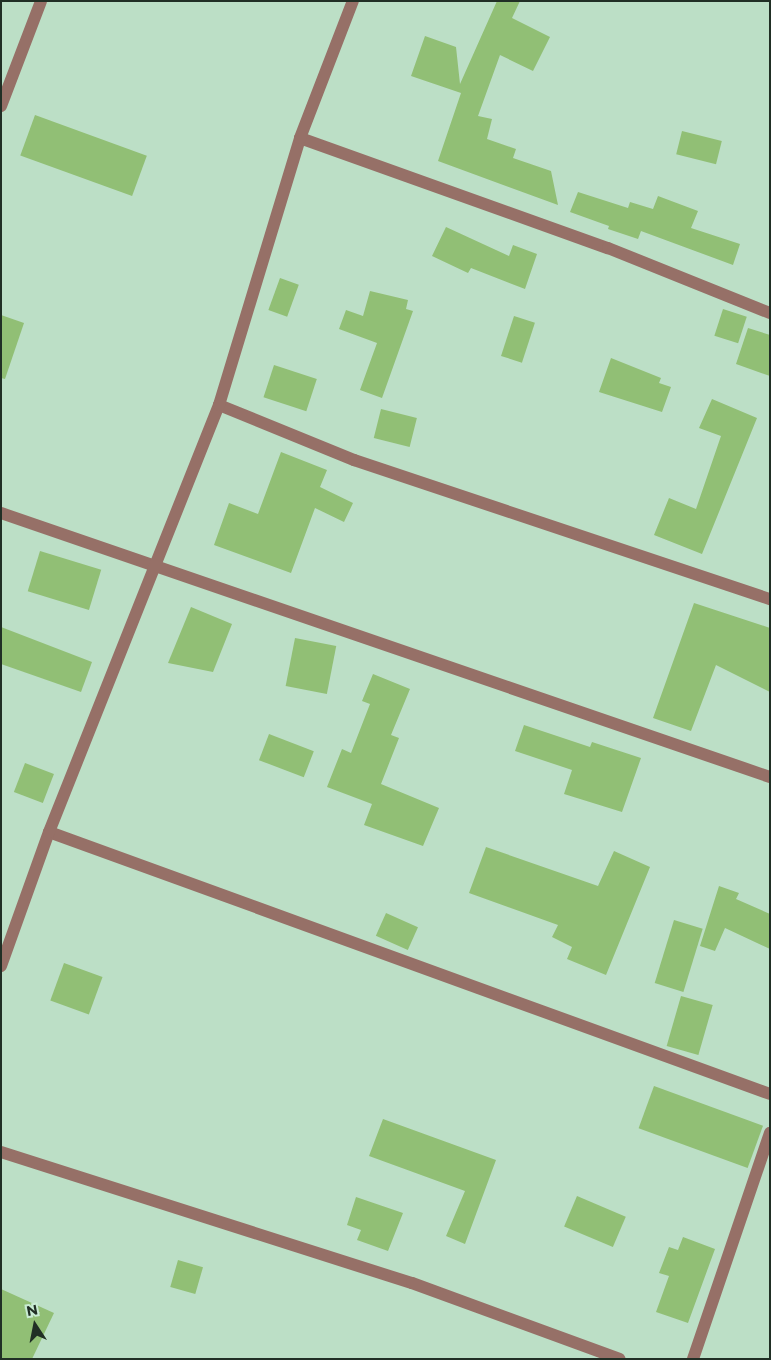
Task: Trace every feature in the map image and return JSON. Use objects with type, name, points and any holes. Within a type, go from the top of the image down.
[{"type":"street","points":[[1,106],[41,1]]},
{"type":"street","points":[[1,966],[49,832],[219,405],[300,138],[353,1]]},
{"type":"street","points":[[300,138],[608,248],[770,313]]},
{"type":"street","points":[[219,405],[354,460],[770,599]]},
{"type":"street","points":[[1,513],[153,568],[770,777]]},
{"type":"street","points":[[49,832],[770,1094]]},
{"type":"street","points":[[693,1359],[770,1133]]},
{"type":"street","points":[[1,1152],[412,1283],[620,1359]]},
{"type":"building","points":[[497,1],[520,1],[512,18],[550,37],[533,71],[500,55],[478,116],[492,119],[487,139],[516,149],[513,158],[551,171],[558,205],[438,161],[461,93],[411,76],[425,36],[456,47],[460,84]]},
{"type":"building","points":[[35,115],[147,156],[132,196],[20,155]]},
{"type":"building","points":[[682,131],[722,141],[716,164],[676,154]]},
{"type":"building","points":[[578,192],[628,208],[630,202],[653,209],[658,196],[698,211],[691,228],[740,244],[733,265],[641,231],[638,239],[608,229],[609,226],[570,212]]},
{"type":"building","points":[[446,227],[509,256],[513,245],[537,254],[525,289],[471,268],[468,273],[432,256]]},
{"type":"building","points":[[280,278],[299,285],[287,317],[268,310]]},
{"type":"building","points":[[370,291],[408,300],[406,309],[413,311],[382,398],[360,390],[377,343],[339,329],[346,310],[363,316]]},
{"type":"building","points":[[723,309],[747,317],[738,343],[714,336]]},
{"type":"building","points":[[1,315],[24,323],[5,379],[1,378]]},
{"type":"building","points":[[514,316],[535,323],[522,363],[501,356]]},
{"type":"building","points":[[748,328],[770,335],[770,376],[736,364]]},
{"type":"building","points":[[611,358],[661,378],[659,383],[671,387],[662,412],[599,392]]},
{"type":"building","points":[[274,365],[317,379],[306,411],[263,397]]},
{"type":"building","points":[[712,399],[757,418],[702,554],[654,535],[669,498],[696,509],[721,436],[699,428]]},
{"type":"building","points":[[381,409],[417,418],[410,447],[374,438]]},
{"type":"building","points":[[281,452],[327,470],[320,487],[353,503],[344,522],[315,508],[291,573],[214,545],[229,503],[258,514]]},
{"type":"building","points":[[40,551],[101,570],[89,610],[28,591]]},
{"type":"building","points":[[694,603],[770,628],[770,692],[716,665],[691,731],[653,718]]},
{"type":"building","points":[[191,607],[232,624],[213,672],[168,663]]},
{"type":"building","points":[[1,627],[92,662],[81,692],[1,664]]},
{"type":"building","points":[[295,638],[336,646],[327,694],[286,686]]},
{"type":"building","points":[[373,674],[410,689],[391,735],[399,738],[381,784],[439,808],[423,846],[364,825],[372,804],[327,787],[342,749],[351,753],[370,704],[362,701]]},
{"type":"building","points":[[524,725],[590,747],[592,742],[641,758],[622,812],[564,794],[572,770],[515,751]]},
{"type":"building","points":[[269,734],[314,751],[304,777],[259,760]]},
{"type":"building","points":[[25,763],[54,774],[43,803],[14,792]]},
{"type":"building","points":[[486,847],[598,886],[614,851],[650,867],[606,975],[567,959],[572,947],[552,937],[558,925],[469,893]]},
{"type":"building","points":[[719,886],[739,893],[736,899],[770,914],[770,949],[725,928],[715,951],[700,946]]},
{"type":"building","points":[[386,913],[418,927],[408,950],[376,936]]},
{"type":"building","points":[[674,920],[703,929],[683,992],[655,983]]},
{"type":"building","points":[[64,963],[103,977],[89,1015],[50,1001]]},
{"type":"building","points":[[681,996],[713,1005],[698,1055],[667,1046]]},
{"type":"building","points":[[654,1086],[763,1126],[748,1168],[639,1128]]},
{"type":"building","points":[[383,1119],[496,1160],[465,1244],[446,1236],[465,1191],[369,1156]]},
{"type":"building","points":[[577,1196],[626,1217],[613,1247],[564,1226]]},
{"type":"building","points":[[356,1197],[403,1213],[388,1251],[357,1240],[361,1230],[347,1225]]},
{"type":"building","points":[[683,1237],[715,1249],[688,1323],[656,1312],[669,1276],[659,1273],[669,1247],[678,1250]]},
{"type":"building","points":[[178,1260],[203,1267],[195,1294],[170,1287]]},
{"type":"building","points":[[1,1289],[54,1313],[32,1359],[1,1359]]}]
